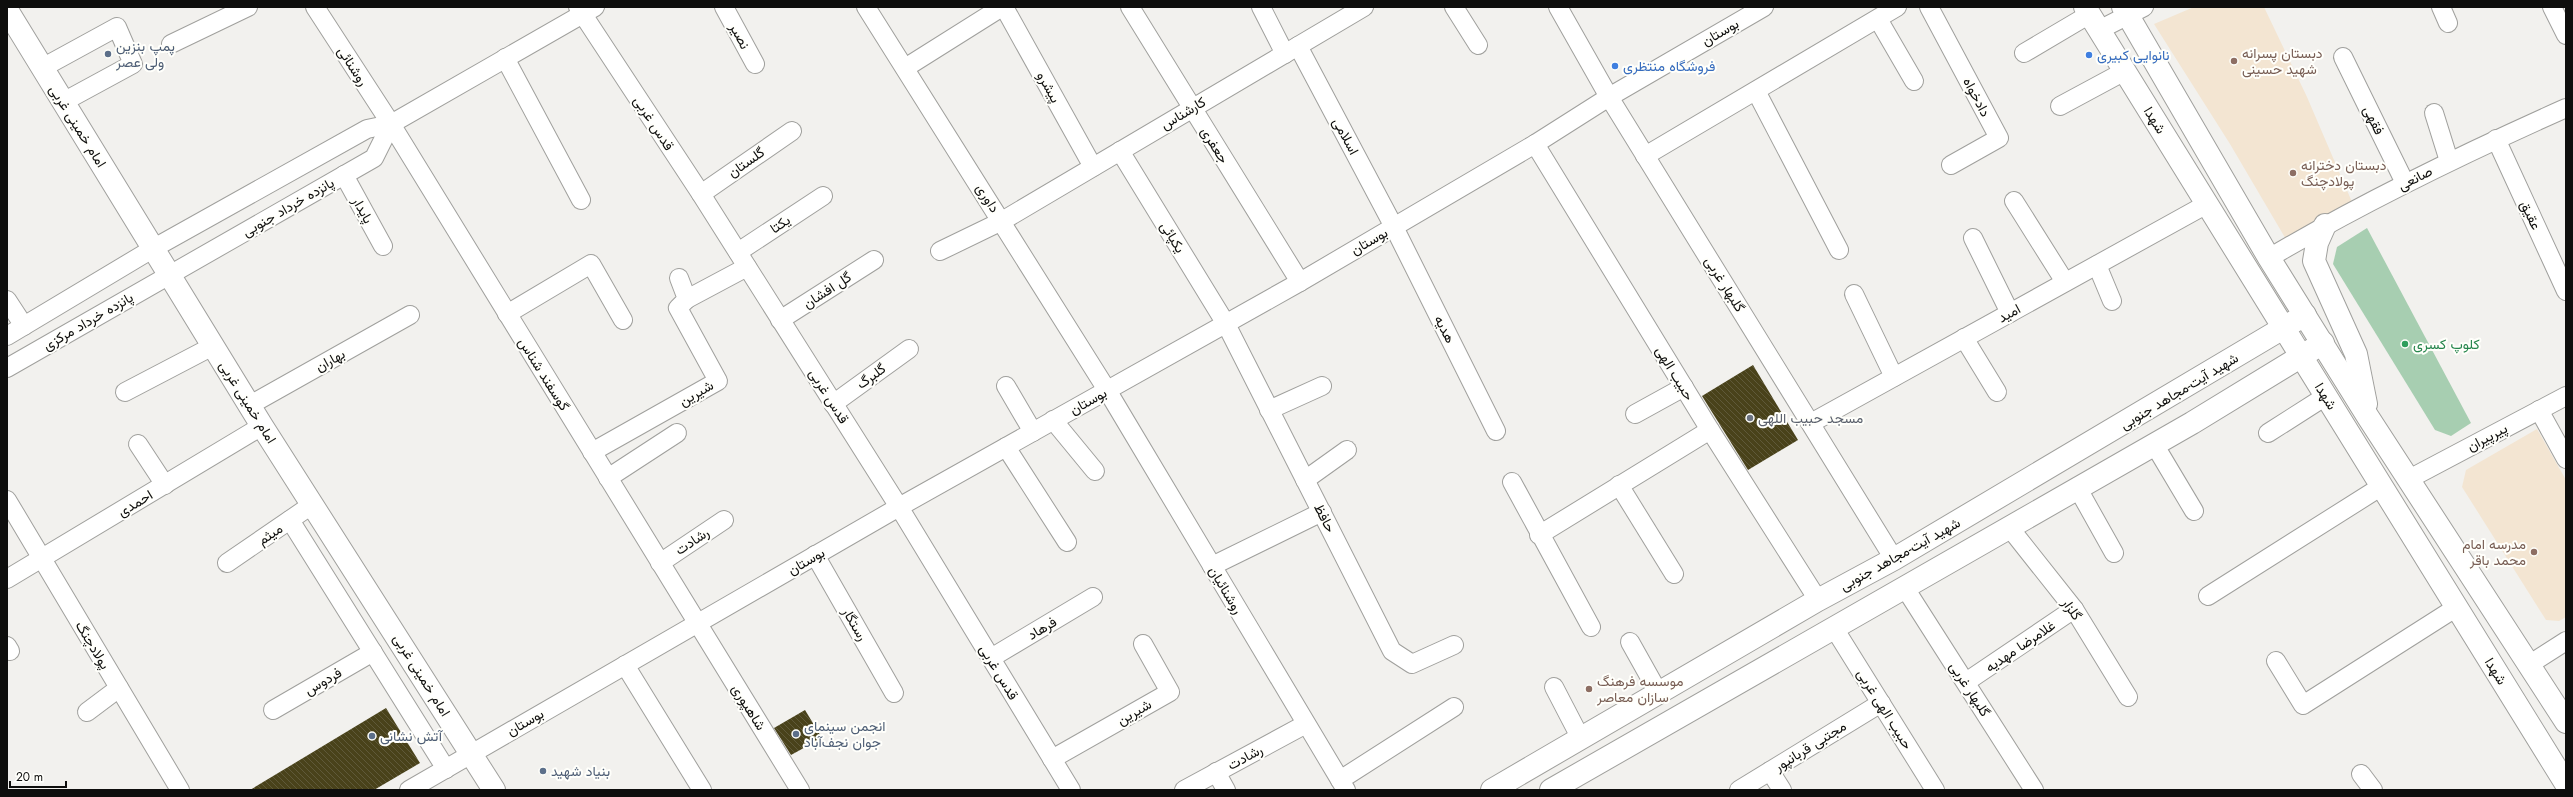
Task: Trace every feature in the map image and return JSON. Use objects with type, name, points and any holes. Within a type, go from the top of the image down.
[{"type":"main road","name":"امام خمینی غربی","points":[[7,10],[262,426],[494,790]]},
{"type":"main road","name":"شهدا","points":[[2132,10],[2270,258],[2368,417],[2530,664],[2566,722]]},
{"type":"main road","name":"شهدا","points":[[2091,17],[2566,784]]},
{"type":"main road","points":[[2325,224],[2317,243],[2314,261],[2356,354],[2368,417]]},
{"type":"main road","name":"شهید آیت-مجاهد جنوبی","points":[[1492,790],[1818,600],[1894,559],[2305,315]]},
{"type":"main road","points":[[1551,790],[1905,588],[2077,487],[2207,414],[2323,344]]},
{"type":"main road","points":[[2191,384],[2207,414]]},
{"type":"street","points":[[171,44],[248,7]]},
{"type":"street","name":"روشنائی","points":[[315,7],[391,124]]},
{"type":"street","name":"نصیر","points":[[724,7],[755,64]]},
{"type":"street","name":"داوری","points":[[866,7],[1107,390]]},
{"type":"street","points":[[905,68],[1003,7]]},
{"type":"street","name":"پیشرو","points":[[1003,7],[1094,167]]},
{"type":"street","name":"جعفری","points":[[1130,7],[1300,282]]},
{"type":"street","name":"اسلامی","points":[[1261,7],[1292,50],[1394,227]]},
{"type":"street","name":"کارشناس","points":[[940,250],[1002,221],[1364,7]]},
{"type":"street","points":[[1454,7],[1478,45]]},
{"type":"street","name":"گلبهار غربی","points":[[1558,7],[1609,97],[1894,559]]},
{"type":"street","name":"بوستان","points":[[408,790],[899,507],[1300,282],[1536,144],[1609,97],[1764,7]]},
{"type":"street","points":[[1646,156],[1897,7]]},
{"type":"street","name":"دادخواه","points":[[1929,7],[1999,138],[1951,165]]},
{"type":"street","points":[[2552,7],[2566,35]]},
{"type":"street","name":"پانزده خرداد جنوبی","points":[[154,248],[367,128],[391,124],[505,58],[585,9]]},
{"type":"street","name":"قدس غربی","points":[[585,9],[899,507],[1071,790]]},
{"type":"street","points":[[2024,53],[2091,17],[2132,10]]},
{"type":"street","points":[[1878,19],[1914,81]]},
{"type":"street","points":[[42,68],[117,27],[134,64],[63,102]]},
{"type":"street","name":"فقهی","points":[[2343,57],[2405,183]]},
{"type":"street","points":[[505,58],[581,200]]},
{"type":"street","points":[[2060,106],[2125,71]]},
{"type":"street","points":[[1756,91],[1839,250]]},
{"type":"street","name":"صانعی","points":[[2270,258],[2325,224],[2405,183],[2496,139],[2566,108]]},
{"type":"street","points":[[2434,113],[2449,161]]},
{"type":"street","name":"پانزده خرداد جنوبی","points":[[169,274],[374,158],[391,124]]},
{"type":"street","name":"گوسفند شناس","points":[[391,124],[698,623]]},
{"type":"street","name":"گلستان","points":[[701,194],[792,131]]},
{"type":"street","name":"عقیق","points":[[2496,139],[2566,291]]},
{"type":"street","name":"حبیب الهی","points":[[1536,144],[1710,430],[1818,600]]},
{"type":"street","name":"یکپائی","points":[[1120,151],[1226,324]]},
{"type":"street","name":"پایدار","points":[[344,175],[383,246]]},
{"type":"street","name":"یکتا","points":[[687,299],[742,260],[823,196]]},
{"type":"street","points":[[2014,201],[2065,282]]},
{"type":"street","name":"امید","points":[[1811,423],[2207,204]]},
{"type":"street","name":"هدیه","points":[[1394,227],[1496,431]]},
{"type":"street","points":[[1973,238],[2010,313]]},
{"type":"street","name":"پانزده خرداد مرکزی","points":[[7,336],[154,248]]},
{"type":"street","name":"گل افشان","points":[[780,320],[874,260]]},
{"type":"street","points":[[507,314],[591,264],[623,320]]},
{"type":"street","points":[[2097,265],[2112,302]]},
{"type":"street","name":"پانزده خرداد مرکزی","points":[[7,368],[169,274]]},
{"type":"street","points":[[679,278],[687,299]]},
{"type":"street","points":[[1854,294],[1894,376]]},
{"type":"street","name":"شیرین","points":[[592,452],[718,381],[678,308],[687,299]]},
{"type":"street","points":[[7,300],[24,326]]},
{"type":"street","name":"بهاران","points":[[250,405],[410,315]]},
{"type":"street","name":"حافظ","points":[[1226,324],[1392,651],[1412,664],[1454,645]]},
{"type":"street","points":[[1964,338],[1997,392]]},
{"type":"street","points":[[125,392],[213,346]]},
{"type":"street","name":"گلبرگ","points":[[834,404],[909,349]]},
{"type":"street","points":[[1006,386],[1033,432]]},
{"type":"street","points":[[1269,410],[1322,386]]},
{"type":"street","points":[[1635,414],[1684,387]]},
{"type":"street","name":"روشنائیان","points":[[1107,390],[1343,785]]},
{"type":"street","points":[[2268,433],[2326,396]]},
{"type":"street","name":"پیرپیران","points":[[2409,480],[2566,396]]},
{"type":"street","points":[[2539,410],[2566,459]]},
{"type":"street","points":[[1053,420],[1095,471]]},
{"type":"street","name":"احمدی","points":[[7,579],[262,426]]},
{"type":"street","points":[[1539,534],[1710,430]]},
{"type":"street","points":[[608,478],[677,433]]},
{"type":"street","points":[[138,444],[165,485]]},
{"type":"street","points":[[2154,444],[2194,511]]},
{"type":"street","points":[[1006,447],[1067,542]]},
{"type":"street","points":[[1305,480],[1347,450]]},
{"type":"street","points":[[1512,482],[1591,627]]},
{"type":"street","points":[[1619,485],[1674,574]]},
{"type":"street","points":[[2208,596],[2382,486]]},
{"type":"street","points":[[2077,487],[2114,553]]},
{"type":"street","name":"پولادچنگ","points":[[7,500],[180,790]]},
{"type":"street","name":"میثم","points":[[227,563],[313,504]]},
{"type":"street","points":[[1212,566],[1322,512]]},
{"type":"street","points":[[290,520],[446,769]]},
{"type":"street","name":"رشادت","points":[[660,563],[724,520]]},
{"type":"street","name":"گلزار","points":[[2009,527],[2074,609],[2128,697]]},
{"type":"street","name":"رستگار","points":[[815,555],[894,693]]},
{"type":"street","name":"گلبهار غربی","points":[[1905,588],[2034,790]]},
{"type":"street","name":"فرهاد","points":[[991,658],[1094,597]]},
{"type":"street","points":[[2276,661],[2303,705],[2457,607]]},
{"type":"street","name":"غلامرضا مهدیه","points":[[1966,682],[2074,609]]},
{"type":"street","name":"شاهپوری","points":[[698,623],[800,790]]},
{"type":"street","name":"حبیب الهی غربی","points":[[1834,628],[1935,790]]},
{"type":"street","points":[[2530,664],[2566,641]]},
{"type":"street","points":[[1630,642],[1658,692]]},
{"type":"street","name":"شیرین","points":[[1052,759],[1170,692],[1143,644]]},
{"type":"street","name":"فردوس","points":[[273,710],[373,652]]},
{"type":"street","points":[[625,665],[702,790]]},
{"type":"street","points":[[1554,687],[1581,739]]},
{"type":"street","points":[[87,712],[119,688]]},
{"type":"street","name":"مجتبی قربانپور","points":[[1739,790],[1881,702]]},
{"type":"street","points":[[1343,785],[1454,707]]},
{"type":"street","name":"رشادت","points":[[1184,790],[1306,724]]},
{"type":"street","points":[[1770,771],[1782,790]]},
{"type":"street","points":[[1216,772],[1226,790]]},
{"type":"street","points":[[2361,774],[2373,790]]},
{"type":"shaded area","points":[[2194,7],[2264,7],[2307,97],[2352,202],[2287,241],[2230,144],[2154,24]]},
{"type":"shaded area","name":"مدرسه امام محمد باقر","points":[[2537,429],[2566,480],[2566,617],[2559,621],[2546,620],[2462,487],[2466,470]]},
{"type":"green space","name":"کلوپ کسری","points":[[2367,228],[2471,423],[2451,436],[2435,430],[2333,264],[2337,247]]},
{"type":"building","name":"مسجد حبیب اللهی","points":[[1753,365],[1798,440],[1748,470],[1702,396]]},
{"type":"building","name":"آتش نشانی","points":[[386,708],[420,763],[374,790],[250,790]]},
{"type":"building","name":"انجمن سینمای جوان نجف‌آباد","points":[[805,710],[822,738],[791,755],[774,728]]},
{"type":"place","name":"پمپ بنزین ولی عصر","points":[[108,54]]},
{"type":"place","name":"نانوایی کبیری","points":[[2089,55]]},
{"type":"place","name":"دبستان پسرانه شهید حسینی","points":[[2234,61]]},
{"type":"place","name":"فروشگاه منتظری","points":[[1615,66]]},
{"type":"place","name":"دبستان دخترانه پولادچنگ","points":[[2293,173]]},
{"type":"place","name":"کلوپ کسری","points":[[2405,344]]},
{"type":"place","name":"مسجد حبیب اللهی","points":[[1750,418]]},
{"type":"place","name":"مدرسه امام محمد باقر","points":[[2534,552]]},
{"type":"place","name":"موسسه فرهنگ سازان معاصر","points":[[1589,689]]},
{"type":"place","name":"انجمن سینمای جوان نجف‌آباد","points":[[796,734]]},
{"type":"place","name":"آتش نشانی","points":[[372,736]]},
{"type":"place","name":"بنیاد شهید","points":[[543,771]]}]
